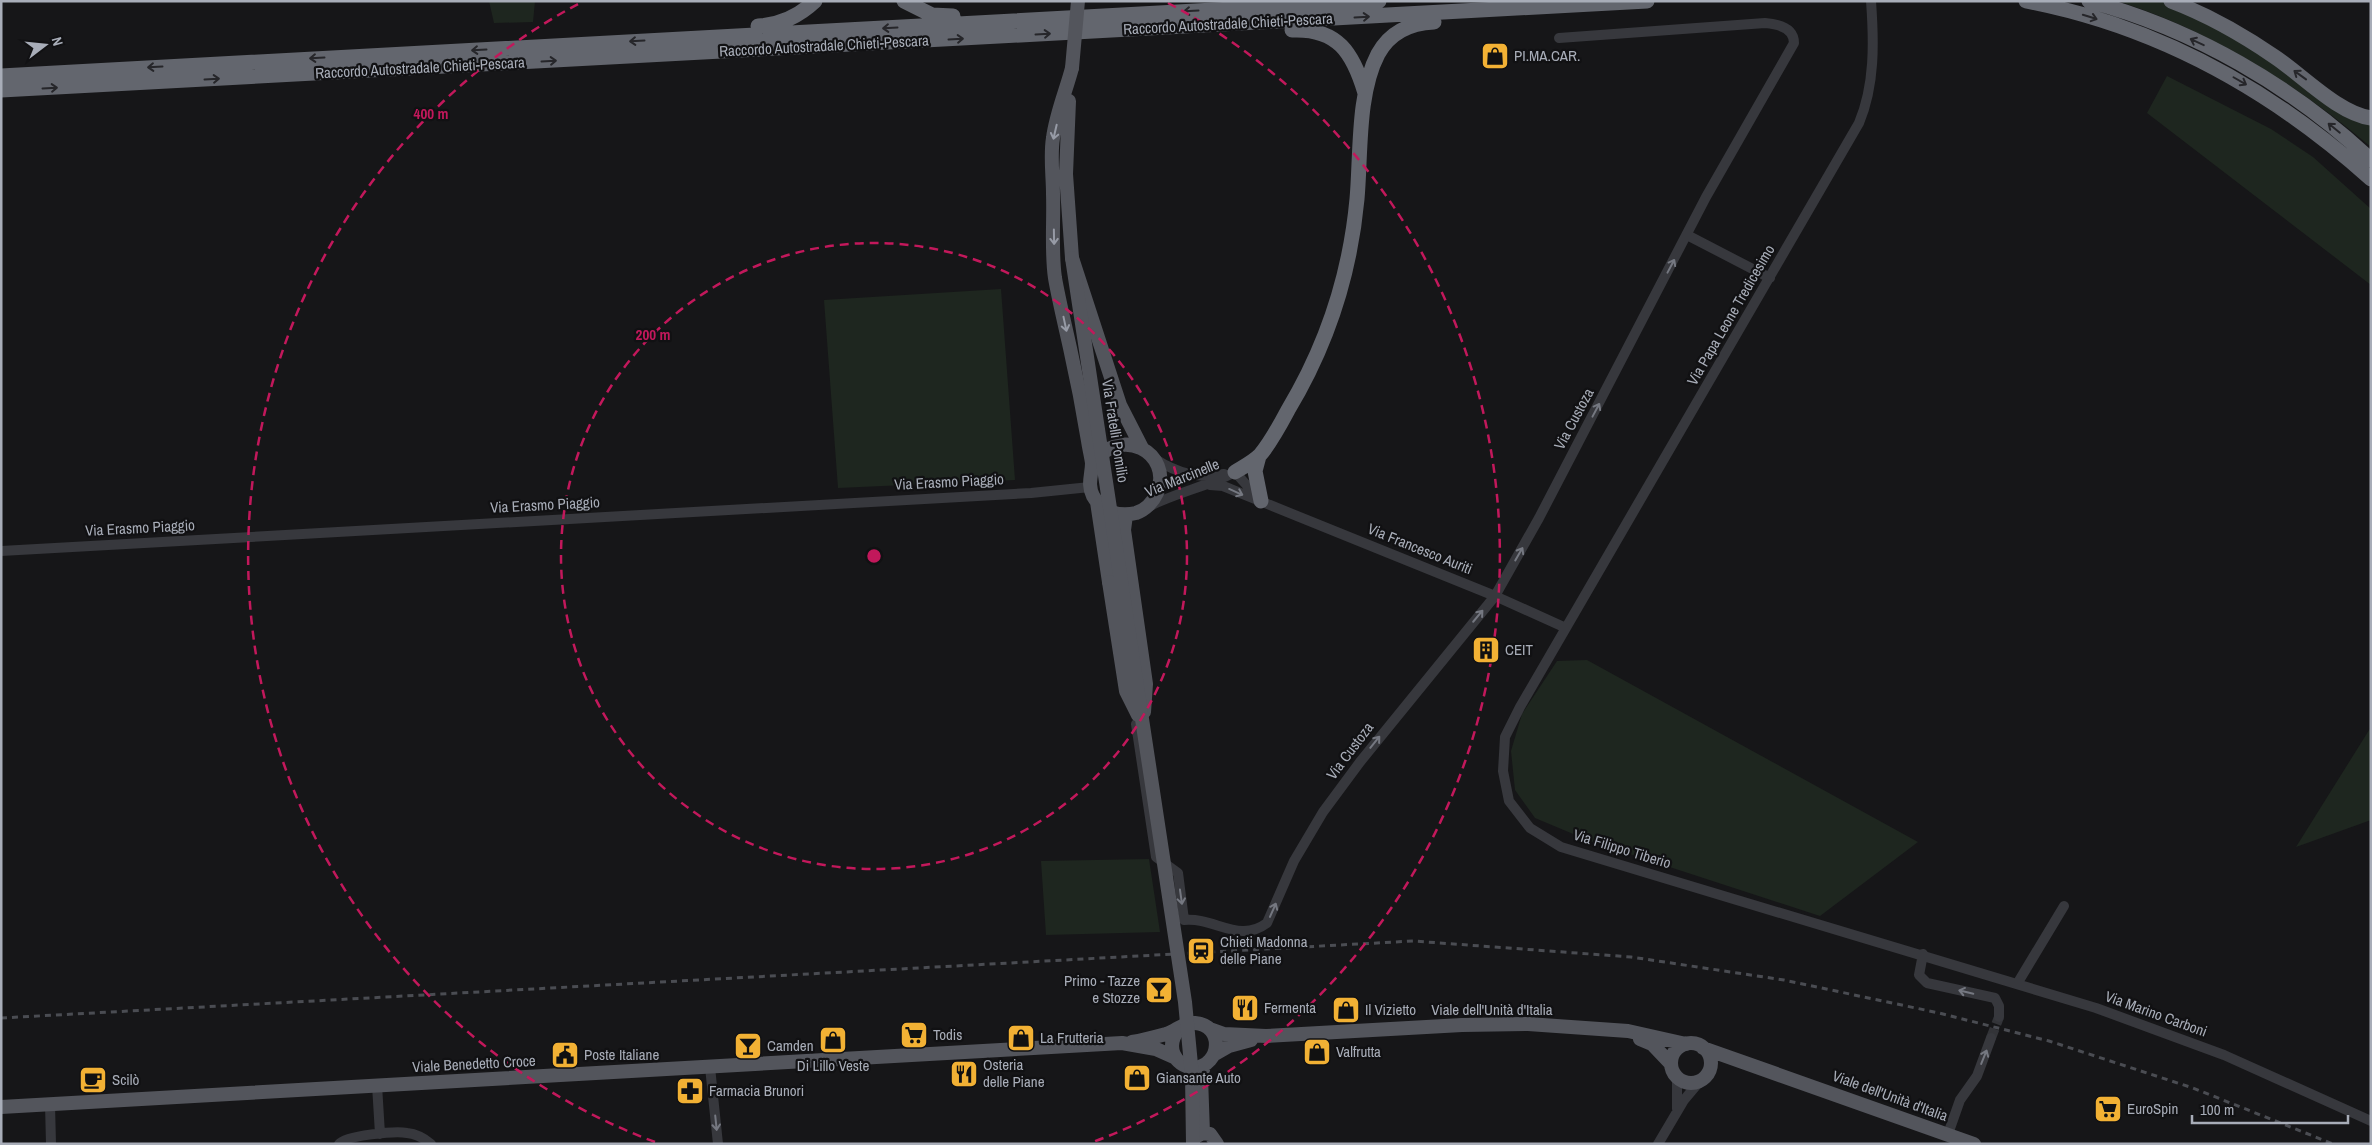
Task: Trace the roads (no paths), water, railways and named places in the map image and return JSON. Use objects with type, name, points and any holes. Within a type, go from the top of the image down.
[{"type":"highway","points":[[686,39],[701,30],[775,24],[797,15],[815,1]]},
{"type":"highway","points":[[904,1],[932,14],[968,16],[992,22]]},
{"type":"highway","name":"Raccordo Autostradale Chieti-Pescara","points":[[1,76],[1379,1]]},
{"type":"highway","name":"Raccordo Autostradale Chieti-Pescara","points":[[1,90],[1647,1]]},
{"type":"highway","points":[[2026,1],[2078,13],[2123,27],[2213,66],[2247,85],[2301,121],[2371,179]]},
{"type":"highway","points":[[2090,1],[2166,28],[2246,67],[2311,110],[2371,160]]},
{"type":"highway","points":[[2171,1],[2209,18],[2255,44],[2297,72],[2344,108],[2371,118]]},
{"type":"highway","points":[[1235,472],[1259,456],[1301,390],[1320,348],[1341,290],[1354,230],[1365,93],[1378,53],[1395,34],[1416,24],[1450,20],[1464,11]]},
{"type":"highway","points":[[1261,22],[1282,30],[1308,29],[1338,41],[1353,60],[1365,93]]},
{"type":"highway","points":[[1259,456],[1256,481],[1261,501]]},
{"type":"main road","name":"Via Fratelli Pomilio","points":[[1078,1],[1066,174],[1072,258],[1186,1010],[1192,1075],[1195,1142]]},
{"type":"main road","points":[[1072,68],[1053,138],[1055,276],[1077,380],[1092,465],[1090,486],[1100,505],[1109,582],[1126,691],[1143,725]]},
{"type":"main road","points":[[1072,258],[1108,364],[1120,406],[1142,448],[1153,458],[1160,480],[1158,492],[1152,502],[1143,510],[1126,515],[1118,514],[1100,505]]},
{"type":"main road","points":[[1092,465],[1098,455],[1108,448],[1125,444],[1142,448]]},
{"type":"main road","points":[[1126,515],[1124,530],[1146,684],[1143,725]]},
{"type":"main road","points":[[1128,1044],[1178,1030],[1191,1023],[1203,1024],[1210,1029],[1216,1041],[1215,1054],[1200,1070],[1195,1142],[1214,1136],[1217,1144]]},
{"type":"main road","name":"Viale dell'Unità d'Italia","points":[[1210,1029],[1224,1034],[1266,1036],[1506,1024],[1628,1031],[1686,1044]]},
{"type":"main road","points":[[1174,1057],[1172,1042],[1178,1030]]},
{"type":"main road","name":"Viale dell'Unità d'Italia","points":[[1598,1030],[1646,1041],[1659,1050],[1674,1071]]},
{"type":"main road","name":"Viale dell'Unità d'Italia","points":[[1215,1054],[1229,1046],[1266,1036]]},
{"type":"main road","points":[[1128,1044],[1156,1049],[1174,1057],[1183,1065],[1200,1070]]},
{"type":"main road","name":"Viale Benedetto Croce","points":[[1,1107],[1128,1044]]},
{"type":"main road","points":[[1704,1076],[1709,1057],[1703,1048],[1695,1044],[1686,1044],[1677,1049],[1674,1071],[1688,1083],[1704,1076],[1723,1063],[1738,1061]]},
{"type":"main road","name":"Viale dell'Unità d'Italia","points":[[1703,1048],[1950,1138],[1974,1144]]},
{"type":"street","name":"Via Papa Leone Tredicesimo","points":[[1566,628],[1859,123],[1867,103],[1872,71],[1871,4]]},
{"type":"street","name":"Via Custoza","points":[[1100,505],[1156,857],[1178,873],[1184,920],[1206,920],[1235,932],[1260,928],[1267,923],[1294,861],[1324,812],[1366,754],[1495,596],[1540,518],[1719,175],[1791,50],[1794,36],[1790,31],[1774,24],[1765,24],[1560,38]]},
{"type":"street","points":[[1687,235],[1770,278]]},
{"type":"street","name":"Via Marcinelle","points":[[1153,458],[1168,467],[1191,476],[1210,476],[1235,472]]},
{"type":"street","name":"Via Francesco Auriti","points":[[1235,472],[1261,501]]},
{"type":"street","name":"Via Marcinelle","points":[[1143,510],[1171,495],[1210,485],[1235,472]]},
{"type":"street","name":"Via Francesco Auriti","points":[[1210,485],[1224,486],[1495,596],[1566,628]]},
{"type":"street","name":"Via Erasmo Piaggio","points":[[1,551],[1040,492],[1090,486]]},
{"type":"street","name":"Via Filippo Tiberio","points":[[1566,628],[1520,707],[1505,737],[1503,770],[1509,800],[1530,828],[1561,847],[1923,954]]},
{"type":"street","points":[[2017,984],[2064,906]]},
{"type":"street","points":[[1923,954],[1919,975],[1927,983],[1995,998],[1999,1006],[1998,1017]]},
{"type":"street","name":"Via Marino Carboni","points":[[1923,954],[2096,1008],[2224,1055],[2371,1121]]},
{"type":"street","points":[[1950,1138],[1960,1100],[1976,1076],[1992,1038]]},
{"type":"street","points":[[710,1067],[718,1144]]},
{"type":"street","points":[[1674,1071],[1677,1112]]},
{"type":"street","points":[[1658,1144],[1677,1112],[1704,1076]]},
{"type":"street","points":[[377,1085],[380,1134]]},
{"type":"street","points":[[50,1104],[51,1144]]},
{"type":"street","points":[[339,1143],[358,1136],[406,1132],[420,1136],[432,1144]]},
{"type":"tunnel","points":[[1991,1038],[1999,1017]]},
{"type":"railway","points":[[1,1018],[1413,941],[1631,957],[1784,980],[1939,1013],[2049,1041],[2193,1088],[2333,1144]]},
{"type":"place","name":"PI.MA.CAR.","points":[[1495,56]]},
{"type":"place","name":"CEIT","points":[[1486,650]]},
{"type":"place","name":"Chieti Madonna delle Piane","points":[[1201,951]]},
{"type":"place","name":"Primo - Tazze e Stozze","points":[[1159,990]]},
{"type":"place","name":"Fermenta","points":[[1245,1008]]},
{"type":"place","name":"Il Vizietto","points":[[1346,1010]]},
{"type":"place","name":"Todis","points":[[914,1035]]},
{"type":"place","name":"La Frutteria","points":[[1021,1038]]},
{"type":"place","name":"Di Lillo Veste","points":[[833,1040]]},
{"type":"place","name":"Camden","points":[[748,1046]]},
{"type":"place","name":"Valfrutta","points":[[1317,1052]]},
{"type":"place","name":"Poste Italiane","points":[[565,1055]]},
{"type":"place","name":"Osteria delle Piane","points":[[964,1074]]},
{"type":"place","name":"Giansante Auto","points":[[1137,1078]]},
{"type":"place","name":"Scilò","points":[[93,1080]]},
{"type":"place","name":"Farmacia Brunori","points":[[690,1091]]},
{"type":"place","name":"EuroSpin","points":[[2108,1109]]}]
